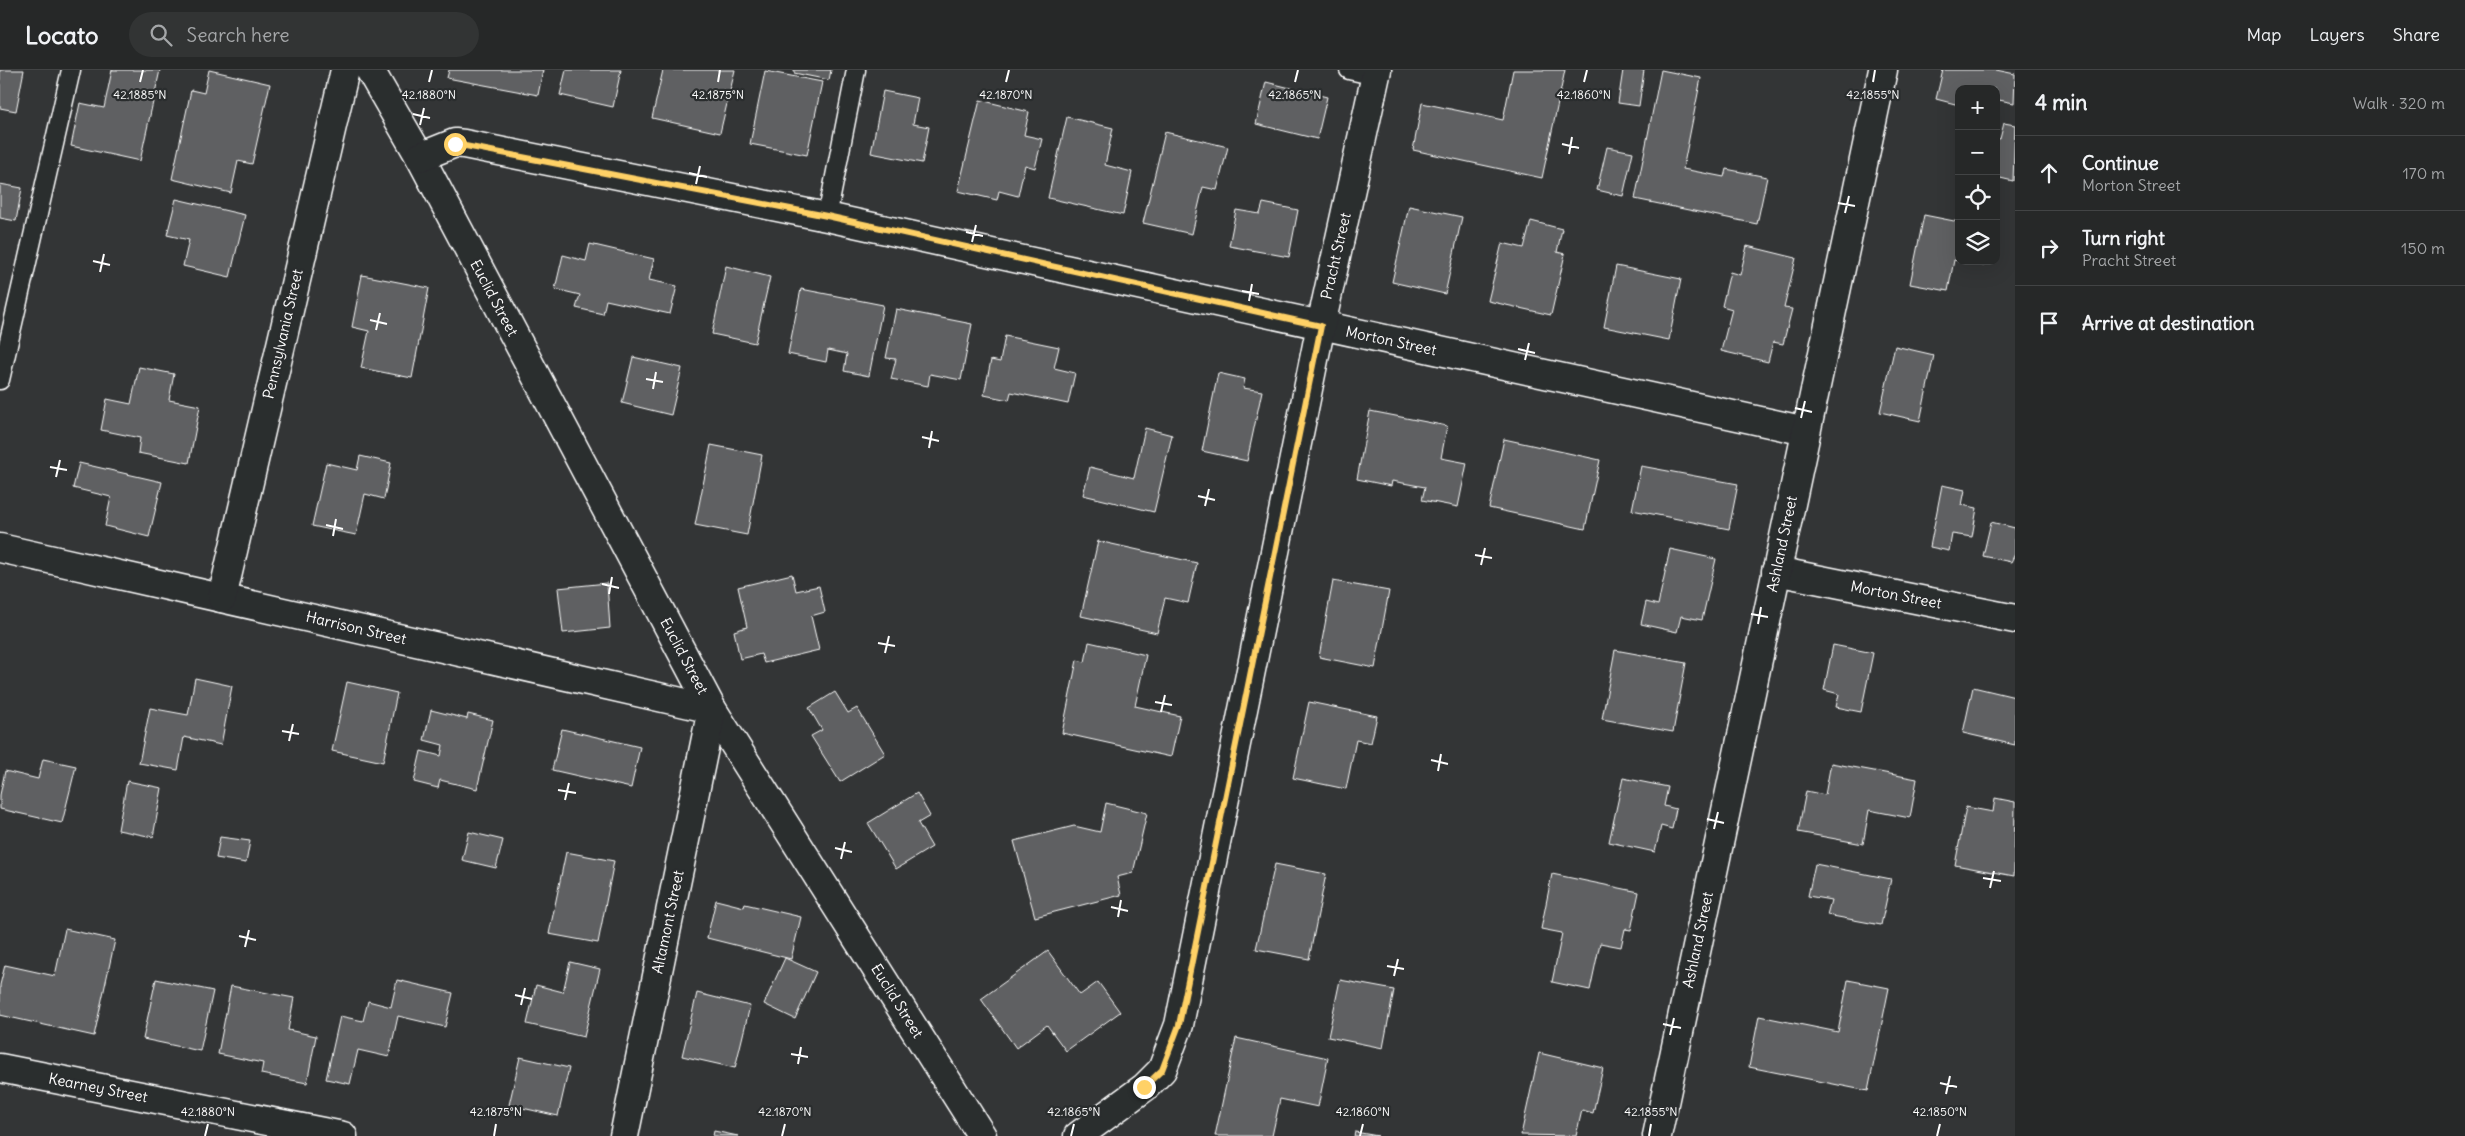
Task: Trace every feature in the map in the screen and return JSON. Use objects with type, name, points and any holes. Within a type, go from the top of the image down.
[{"type":"street","name":"Pennsylvania Street","points":[[222,598],[345,70]]},
{"type":"street","name":"Euclid Street","points":[[370,70],[420,157],[712,709],[982,1136]]},
{"type":"street","name":"Ashland Street","points":[[1657,1136],[1883,70]]},
{"type":"street","name":"Pracht Street","points":[[1078,1136],[1144,1087],[1162,1070],[1179,1025],[1321,326],[1377,73]]},
{"type":"street","name":"Morton Street","points":[[420,157],[455,144],[464,144],[827,216],[1806,431]]},
{"type":"street","name":"Harrison Street","points":[[0,548],[712,709]]},
{"type":"street","name":"Morton Street","points":[[1776,571],[2015,619]]},
{"type":"street","name":"Altamont Street","points":[[624,1136],[712,709]]},
{"type":"street","name":"Kearney Street","points":[[0,1068],[343,1136]]},
{"type":"lane","points":[[0,380],[71,70]]},
{"type":"lane","points":[[827,216],[856,70]]},
{"type":"lane","points":[[1349,70],[1377,73]]},
{"type":"building","points":[[0,70],[24,70],[16,111],[0,108]]},
{"type":"building","points":[[112,70],[160,70],[140,161],[71,146],[80,103],[104,108]]},
{"type":"building","points":[[209,70],[270,84],[252,164],[238,161],[231,193],[172,179],[191,90],[204,93]]},
{"type":"building","points":[[449,70],[543,70],[538,95],[447,78]]},
{"type":"building","points":[[566,70],[621,70],[613,107],[560,95]]},
{"type":"building","points":[[663,70],[735,70],[720,133],[652,118]]},
{"type":"building","points":[[794,70],[831,70],[829,80],[794,73]]},
{"type":"building","points":[[1513,70],[1565,70],[1542,178],[1413,150],[1422,103],[1503,120]]},
{"type":"building","points":[[1623,70],[1644,70],[1639,106],[1618,103]]},
{"type":"building","points":[[1661,70],[1701,78],[1683,169],[1724,177],[1726,169],[1767,177],[1757,224],[1635,199]]},
{"type":"building","points":[[1943,70],[1996,70],[2015,74],[2014,103],[2000,100],[2000,85],[1955,85],[1955,104],[1936,99]]},
{"type":"building","points":[[765,71],[822,82],[807,155],[750,144]]},
{"type":"building","points":[[1266,82],[1327,97],[1317,139],[1256,124]]},
{"type":"building","points":[[883,91],[918,98],[913,124],[929,127],[922,163],[871,153]]},
{"type":"building","points":[[980,100],[1029,112],[1024,135],[1042,139],[1035,168],[1025,165],[1018,196],[999,191],[997,200],[958,191]]},
{"type":"building","points":[[1067,117],[1113,128],[1105,165],[1132,172],[1123,215],[1048,198]]},
{"type":"building","points":[[2004,123],[2015,125],[2013,181],[2000,178],[2000,139]]},
{"type":"building","points":[[1165,132],[1228,147],[1217,190],[1203,187],[1192,234],[1143,223]]},
{"type":"building","points":[[1607,147],[1633,152],[1623,196],[1597,190]]},
{"type":"building","points":[[0,184],[22,188],[16,221],[0,218]]},
{"type":"building","points":[[176,199],[245,215],[230,277],[183,266],[189,240],[167,235]]},
{"type":"building","points":[[1263,203],[1298,210],[1289,257],[1229,246],[1236,210],[1260,214]]},
{"type":"building","points":[[1409,206],[1462,217],[1445,294],[1392,282]]},
{"type":"building","points":[[1924,215],[1955,221],[1955,260],[1948,291],[1910,284]]},
{"type":"building","points":[[1531,221],[1562,229],[1557,252],[1565,254],[1551,315],[1488,301],[1502,243],[1524,248]]},
{"type":"building","points":[[590,244],[654,259],[649,280],[677,286],[670,314],[606,300],[603,314],[576,308],[580,295],[555,289],[563,255],[586,261]]},
{"type":"building","points":[[1747,246],[1796,258],[1784,308],[1792,309],[1783,344],[1773,342],[1768,362],[1721,351],[1732,309],[1722,306],[1730,272],[1740,275]]},
{"type":"building","points":[[726,266],[770,277],[755,343],[712,334]]},
{"type":"building","points":[[1616,266],[1681,279],[1669,340],[1604,327]]},
{"type":"building","points":[[362,275],[429,288],[412,378],[361,368],[369,331],[352,327]]},
{"type":"building","points":[[801,289],[883,305],[869,376],[844,371],[847,354],[828,350],[826,362],[788,354]]},
{"type":"building","points":[[896,309],[972,324],[961,380],[930,374],[928,386],[891,379],[896,359],[886,358]]},
{"type":"building","points":[[1005,336],[1059,347],[1054,368],[1075,373],[1068,404],[1011,392],[1009,400],[984,395],[991,360],[1000,362]]},
{"type":"building","points":[[1895,346],[1934,355],[1920,421],[1880,412]]},
{"type":"building","points":[[633,357],[682,368],[671,415],[622,403]]},
{"type":"building","points":[[139,367],[174,374],[169,400],[200,406],[189,463],[138,453],[140,438],[101,430],[107,399],[131,404]]},
{"type":"building","points":[[1218,373],[1245,379],[1243,388],[1262,391],[1247,461],[1202,451]]},
{"type":"building","points":[[1370,411],[1447,426],[1441,458],[1467,463],[1458,507],[1422,500],[1425,487],[1392,481],[1391,486],[1357,479]]},
{"type":"building","points":[[1145,428],[1172,435],[1154,512],[1083,495],[1090,467],[1134,478]]},
{"type":"building","points":[[1504,439],[1600,460],[1585,529],[1489,508]]},
{"type":"building","points":[[711,445],[762,455],[747,535],[695,525]]},
{"type":"building","points":[[360,456],[391,463],[384,499],[365,494],[356,535],[312,526],[326,463],[357,470]]},
{"type":"building","points":[[79,463],[162,482],[149,537],[105,526],[111,497],[73,488]]},
{"type":"building","points":[[1641,466],[1738,484],[1729,529],[1632,510]]},
{"type":"building","points":[[1942,485],[1965,490],[1962,505],[1977,508],[1972,537],[1952,534],[1949,551],[1930,547]]},
{"type":"building","points":[[1991,522],[2015,528],[2015,554],[2011,562],[1983,556]]},
{"type":"building","points":[[1098,541],[1197,563],[1188,603],[1165,598],[1157,633],[1081,616]]},
{"type":"building","points":[[1670,549],[1716,559],[1702,620],[1681,616],[1677,632],[1641,624],[1646,602],[1658,605]]},
{"type":"building","points":[[792,574],[796,591],[819,586],[825,612],[811,616],[819,650],[764,663],[761,654],[740,659],[734,631],[747,627],[738,587]]},
{"type":"building","points":[[1333,581],[1389,591],[1375,668],[1319,657]]},
{"type":"building","points":[[607,583],[610,628],[563,633],[558,588]]},
{"type":"building","points":[[1089,642],[1146,655],[1135,706],[1180,716],[1171,757],[1062,733],[1077,660],[1085,662]]},
{"type":"building","points":[[1833,645],[1873,653],[1861,712],[1836,707],[1839,694],[1824,690]]},
{"type":"building","points":[[1615,650],[1686,663],[1673,732],[1602,719]]},
{"type":"building","points":[[195,678],[232,686],[221,745],[184,737],[178,770],[139,763],[150,708],[188,715]]},
{"type":"building","points":[[347,682],[397,693],[383,762],[332,751]]},
{"type":"building","points":[[1973,687],[2015,697],[2015,745],[1963,733]]},
{"type":"building","points":[[835,692],[848,713],[857,708],[885,754],[840,782],[811,736],[822,730],[809,708]]},
{"type":"building","points":[[1309,702],[1377,716],[1371,743],[1356,740],[1346,789],[1293,778]]},
{"type":"building","points":[[431,710],[467,719],[468,714],[493,720],[477,789],[440,780],[438,788],[414,782],[421,751],[441,756],[443,745],[424,740]]},
{"type":"building","points":[[562,729],[640,747],[631,788],[552,770]]},
{"type":"building","points":[[43,759],[76,766],[62,823],[0,809],[0,795],[5,771],[38,779]]},
{"type":"building","points":[[1831,763],[1917,779],[1910,818],[1869,810],[1863,844],[1798,832],[1806,791],[1825,795]]},
{"type":"building","points":[[1623,778],[1668,787],[1664,806],[1676,809],[1672,829],[1661,826],[1655,852],[1609,842]]},
{"type":"building","points":[[127,781],[162,788],[153,837],[118,830]]},
{"type":"building","points":[[917,793],[930,816],[918,823],[932,847],[896,869],[868,823]]},
{"type":"building","points":[[1995,798],[2015,802],[2014,876],[1955,865],[1966,807],[1993,812]]},
{"type":"building","points":[[1106,803],[1147,813],[1133,873],[1117,877],[1121,895],[1035,917],[1014,841],[1074,826],[1100,832]]},
{"type":"building","points":[[469,832],[503,840],[496,868],[462,860]]},
{"type":"building","points":[[220,837],[250,841],[246,863],[216,858]]},
{"type":"building","points":[[566,852],[614,861],[598,943],[549,934]]},
{"type":"building","points":[[1275,864],[1326,874],[1309,959],[1256,949]]},
{"type":"building","points":[[1815,864],[1891,879],[1881,925],[1827,915],[1831,900],[1808,896]]},
{"type":"building","points":[[1552,874],[1639,892],[1631,930],[1625,929],[1621,947],[1600,943],[1590,990],[1552,982],[1562,933],[1541,929]]},
{"type":"building","points":[[716,900],[744,907],[745,904],[801,917],[791,959],[707,938]]},
{"type":"building","points":[[65,929],[115,940],[94,1036],[0,1015],[0,985],[5,965],[55,976]]},
{"type":"building","points":[[1048,951],[1080,995],[1098,982],[1120,1012],[1066,1051],[1047,1025],[1016,1048],[981,999]]},
{"type":"building","points":[[785,958],[816,972],[795,1019],[764,1004]]},
{"type":"building","points":[[570,962],[600,969],[584,1037],[527,1024],[536,985],[563,992]]},
{"type":"building","points":[[156,979],[213,991],[200,1051],[143,1039]]},
{"type":"building","points":[[397,980],[453,993],[445,1027],[398,1016],[389,1057],[358,1050],[350,1084],[326,1079],[340,1016],[363,1021],[368,1001],[391,1007]]},
{"type":"building","points":[[1340,980],[1394,990],[1383,1048],[1328,1037]]},
{"type":"building","points":[[1848,980],[1889,988],[1868,1091],[1749,1067],[1759,1016],[1838,1032]]},
{"type":"building","points":[[231,986],[294,998],[288,1030],[316,1036],[307,1083],[261,1074],[263,1063],[218,1054]]},
{"type":"building","points":[[697,993],[750,1006],[735,1068],[682,1056]]},
{"type":"building","points":[[1236,1038],[1328,1058],[1318,1107],[1280,1099],[1272,1136],[1215,1136]]},
{"type":"building","points":[[1539,1053],[1603,1068],[1593,1113],[1582,1110],[1576,1136],[1521,1135]]},
{"type":"building","points":[[520,1057],[569,1068],[558,1116],[509,1105]]},
{"type":"building","points":[[714,1131],[738,1136],[713,1136]]},
{"type":"building","points":[[1355,1132],[1378,1136],[1354,1136]]},
{"type":"route","points":[[455,144],[464,144],[827,216],[1321,326],[1179,1025],[1162,1070],[1144,1087]]}]
